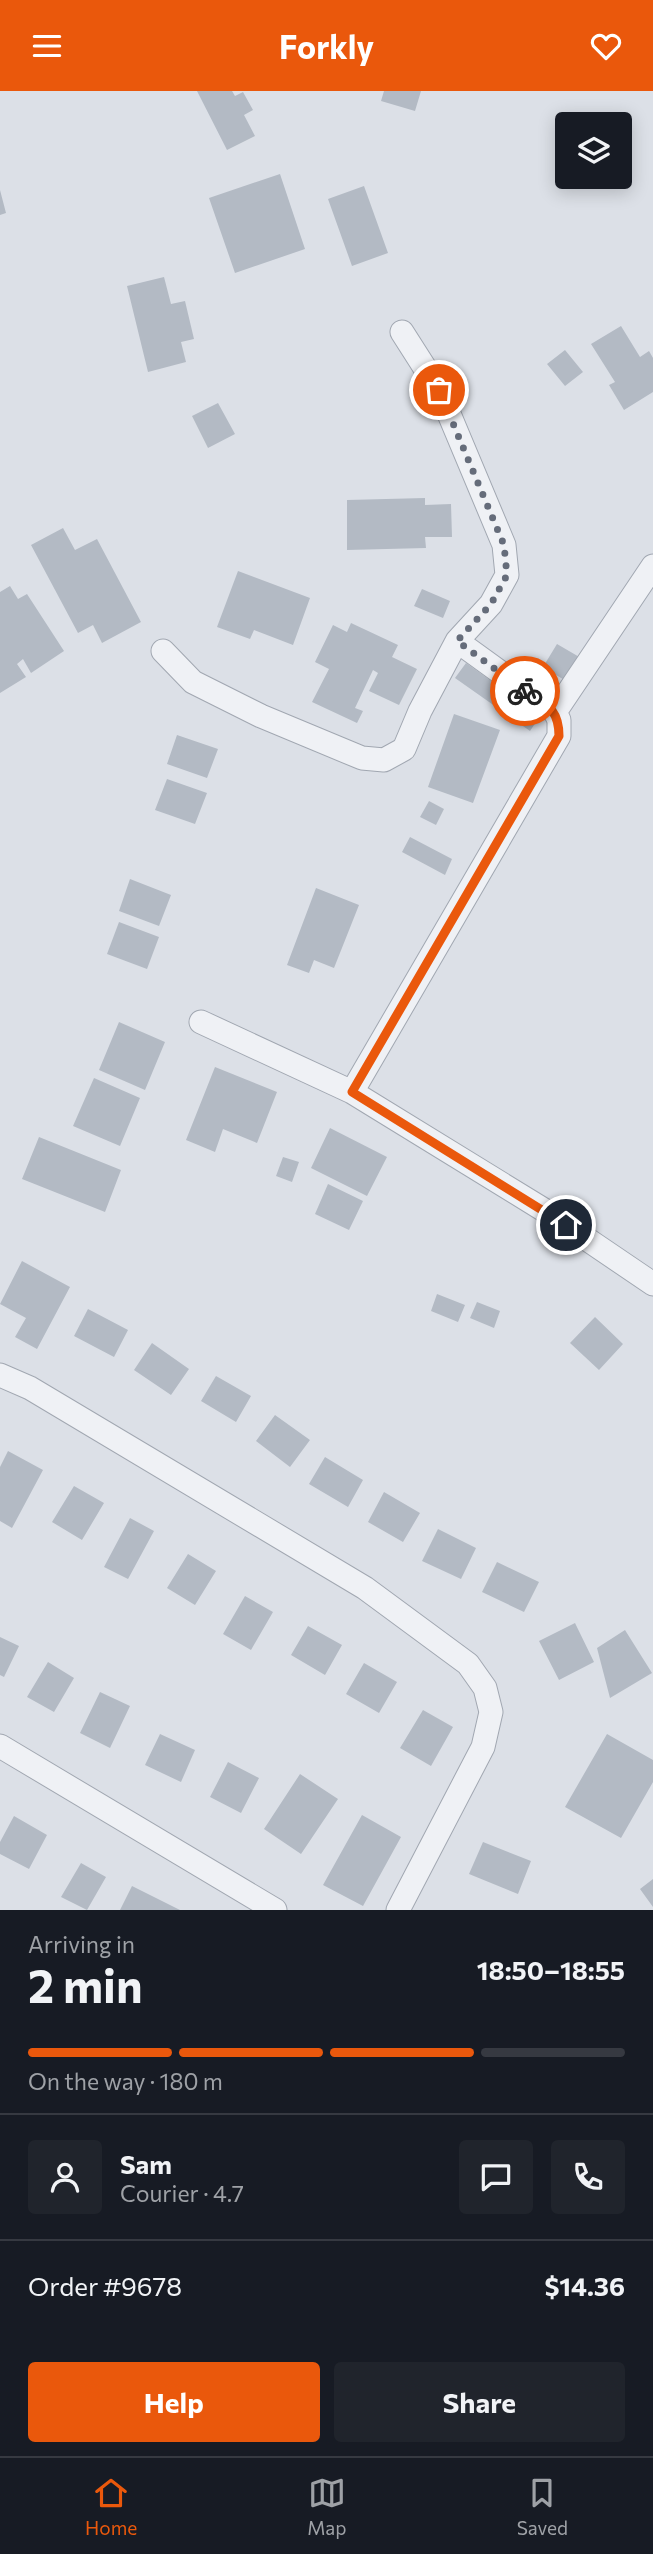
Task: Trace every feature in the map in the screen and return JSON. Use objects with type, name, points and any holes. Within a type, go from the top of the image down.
[{"type":"street","points":[[163,651],[193,682],[261,716],[362,758],[384,760],[404,750],[420,711],[457,641],[491,604],[507,575],[504,545],[439,390],[402,332]]},
{"type":"street","points":[[555,712],[653,566]]},
{"type":"street","points":[[352,1092],[559,736],[559,720],[555,712],[457,641]]},
{"type":"street","points":[[201,1022],[352,1092],[544,1210],[653,1284]]},
{"type":"street","points":[[0,1375],[30,1388],[365,1588],[468,1664],[485,1688],[491,1711],[484,1747],[398,1910]]},
{"type":"street","points":[[0,1746],[275,1910]]},
{"type":"building","points":[[197,91],[232,91],[235,96],[243,92],[253,110],[244,115],[255,136],[227,150]]},
{"type":"building","points":[[384,91],[421,91],[415,111],[381,101]]},
{"type":"building","points":[[280,174],[305,249],[235,273],[209,198]]},
{"type":"building","points":[[364,186],[388,253],[352,266],[328,199]]},
{"type":"building","points":[[0,190],[6,213],[0,215]]},
{"type":"building","points":[[164,277],[171,304],[185,301],[194,339],[181,342],[186,362],[148,372],[127,286]]},
{"type":"building","points":[[621,326],[640,357],[649,351],[653,358],[653,392],[624,410],[609,385],[615,382],[591,344]]},
{"type":"building","points":[[565,350],[583,372],[565,386],[547,364]]},
{"type":"building","points":[[218,403],[235,434],[208,448],[192,416]]},
{"type":"building","points":[[425,498],[425,505],[451,504],[452,537],[425,537],[426,548],[347,550],[347,500]]},
{"type":"building","points":[[63,528],[75,550],[97,539],[141,622],[102,643],[93,625],[78,633],[31,545]]},
{"type":"building","points":[[238,571],[310,598],[293,645],[254,630],[250,639],[217,627]]},
{"type":"building","points":[[10,586],[18,599],[27,594],[64,651],[31,673],[23,659],[17,664],[26,677],[0,693],[0,592]]},
{"type":"building","points":[[422,589],[450,601],[443,618],[414,606]]},
{"type":"building","points":[[351,623],[398,645],[392,657],[417,669],[399,705],[369,691],[378,673],[373,670],[355,708],[363,711],[357,723],[312,702],[329,669],[315,662],[333,625],[347,632]]},
{"type":"building","points":[[557,644],[581,658],[566,681],[543,667]]},
{"type":"building","points":[[466,663],[540,716],[530,731],[455,678]]},
{"type":"building","points":[[454,714],[500,730],[473,803],[428,787]]},
{"type":"building","points":[[177,735],[218,749],[207,778],[167,764]]},
{"type":"building","points":[[167,779],[207,793],[195,824],[155,810]]},
{"type":"building","points":[[429,801],[444,809],[436,825],[420,817]]},
{"type":"building","points":[[410,837],[452,859],[445,875],[402,852]]},
{"type":"building","points":[[130,879],[171,895],[159,926],[119,911]]},
{"type":"building","points":[[316,888],[359,905],[334,968],[314,960],[309,973],[287,965]]},
{"type":"building","points":[[119,922],[159,937],[147,969],[107,954]]},
{"type":"building","points":[[119,1022],[165,1042],[145,1090],[99,1070]]},
{"type":"building","points":[[215,1067],[277,1092],[257,1143],[223,1129],[215,1152],[186,1140]]},
{"type":"building","points":[[94,1078],[140,1098],[120,1146],[73,1126]]},
{"type":"building","points":[[330,1128],[387,1157],[367,1196],[311,1168]]},
{"type":"building","points":[[39,1137],[121,1170],[105,1212],[22,1179]]},
{"type":"building","points":[[283,1157],[299,1162],[292,1182],[276,1176]]},
{"type":"building","points":[[328,1184],[363,1201],[349,1230],[315,1214]]},
{"type":"building","points":[[22,1261],[70,1287],[37,1349],[15,1337],[26,1318],[0,1304]]},
{"type":"building","points":[[437,1294],[465,1305],[458,1322],[431,1311]]},
{"type":"building","points":[[477,1302],[500,1311],[494,1328],[470,1318]]},
{"type":"building","points":[[88,1309],[128,1330],[114,1357],[74,1336]]},
{"type":"building","points":[[595,1317],[623,1344],[599,1370],[570,1343]]},
{"type":"building","points":[[152,1343],[189,1369],[171,1395],[134,1370]]},
{"type":"building","points":[[216,1376],[251,1396],[236,1422],[201,1401]]},
{"type":"building","points":[[275,1415],[310,1440],[290,1467],[256,1441]]},
{"type":"building","points":[[8,1451],[43,1470],[12,1528],[0,1521],[0,1467]]},
{"type":"building","points":[[325,1457],[363,1480],[348,1507],[309,1484]]},
{"type":"building","points":[[74,1486],[104,1503],[82,1540],[52,1522]]},
{"type":"building","points":[[384,1492],[420,1513],[403,1542],[368,1522]]},
{"type":"building","points":[[130,1518],[154,1531],[128,1579],[104,1567]]},
{"type":"building","points":[[438,1529],[476,1548],[461,1579],[422,1561]]},
{"type":"building","points":[[188,1554],[216,1571],[195,1605],[167,1588]]},
{"type":"building","points":[[497,1562],[539,1582],[524,1612],[482,1592]]},
{"type":"building","points":[[245,1596],[273,1612],[251,1650],[223,1634]]},
{"type":"building","points":[[575,1623],[594,1662],[559,1680],[539,1641]]},
{"type":"building","points":[[308,1626],[342,1645],[325,1675],[291,1655]]},
{"type":"building","points":[[625,1630],[652,1673],[610,1698],[597,1648]]},
{"type":"building","points":[[0,1637],[19,1646],[4,1677],[0,1675]]},
{"type":"building","points":[[48,1662],[74,1678],[54,1712],[27,1697]]},
{"type":"building","points":[[364,1663],[397,1682],[379,1713],[346,1694]]},
{"type":"building","points":[[100,1692],[130,1706],[110,1748],[80,1733]]},
{"type":"building","points":[[423,1710],[453,1727],[431,1766],[400,1748]]},
{"type":"building","points":[[160,1734],[195,1750],[181,1782],[145,1765]]},
{"type":"building","points":[[607,1734],[653,1760],[653,1782],[621,1838],[565,1807]]},
{"type":"building","points":[[228,1762],[259,1778],[241,1813],[210,1797]]},
{"type":"building","points":[[300,1774],[338,1799],[301,1854],[264,1829]]},
{"type":"building","points":[[362,1815],[401,1837],[363,1906],[323,1885]]},
{"type":"building","points":[[14,1816],[47,1835],[29,1869],[0,1854],[0,1842]]},
{"type":"building","points":[[483,1842],[531,1861],[518,1894],[469,1874]]},
{"type":"building","points":[[81,1863],[106,1877],[87,1910],[61,1897]]},
{"type":"building","points":[[653,1879],[653,1907],[640,1889]]},
{"type":"building","points":[[132,1886],[180,1910],[120,1910]]},
{"type":"way so far","points":[[439,390],[504,545],[507,575],[491,604],[457,641],[525,691]]},
{"type":"route","points":[[525,691],[555,712],[559,720],[559,736],[352,1092],[566,1225]]}]
